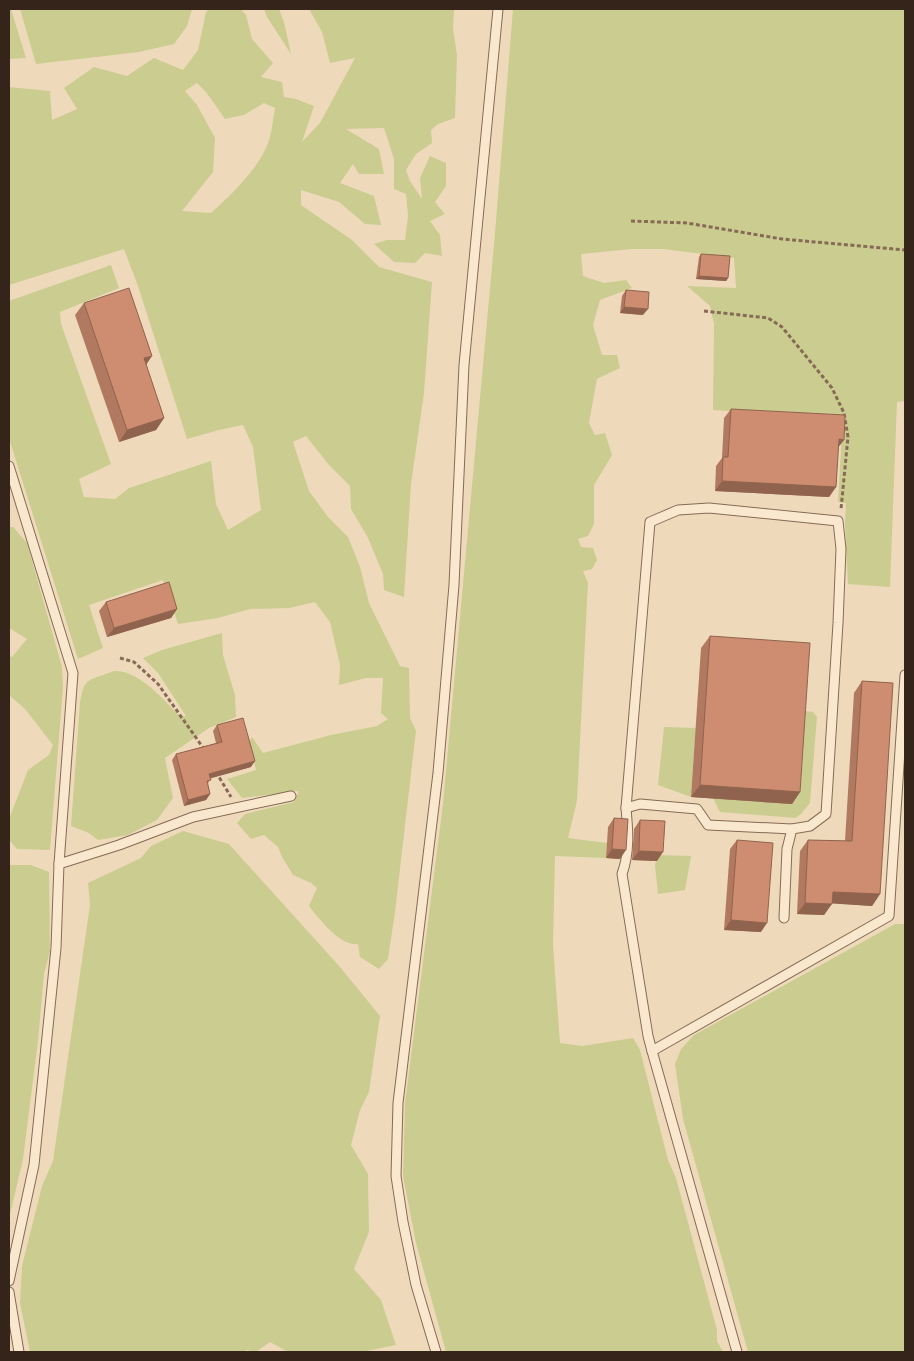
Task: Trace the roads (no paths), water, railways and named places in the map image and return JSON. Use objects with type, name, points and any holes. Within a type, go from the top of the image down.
[{"type":"lane","points":[[436,1352],[416,1285],[401,1212],[396,1176],[398,1103],[438,773],[454,585],[464,366],[498,9]]},
{"type":"lane","points":[[9,466],[73,673],[59,864],[56,948],[34,1165],[9,1281]]},
{"type":"lane","points":[[626,808],[640,804],[697,809],[708,826],[792,829],[810,826],[826,814],[838,631],[841,549],[838,522],[709,508],[678,510],[650,522],[626,808],[628,829],[627,860],[622,874],[648,1036],[737,1352]]},
{"type":"lane","points":[[652,1051],[889,916],[905,675]]},
{"type":"lane","points":[[59,864],[119,845],[192,817],[291,796]]},
{"type":"lane","points":[[784,918],[787,849],[792,829]]},
{"type":"lane","points":[[9,1292],[19,1352]]}]
